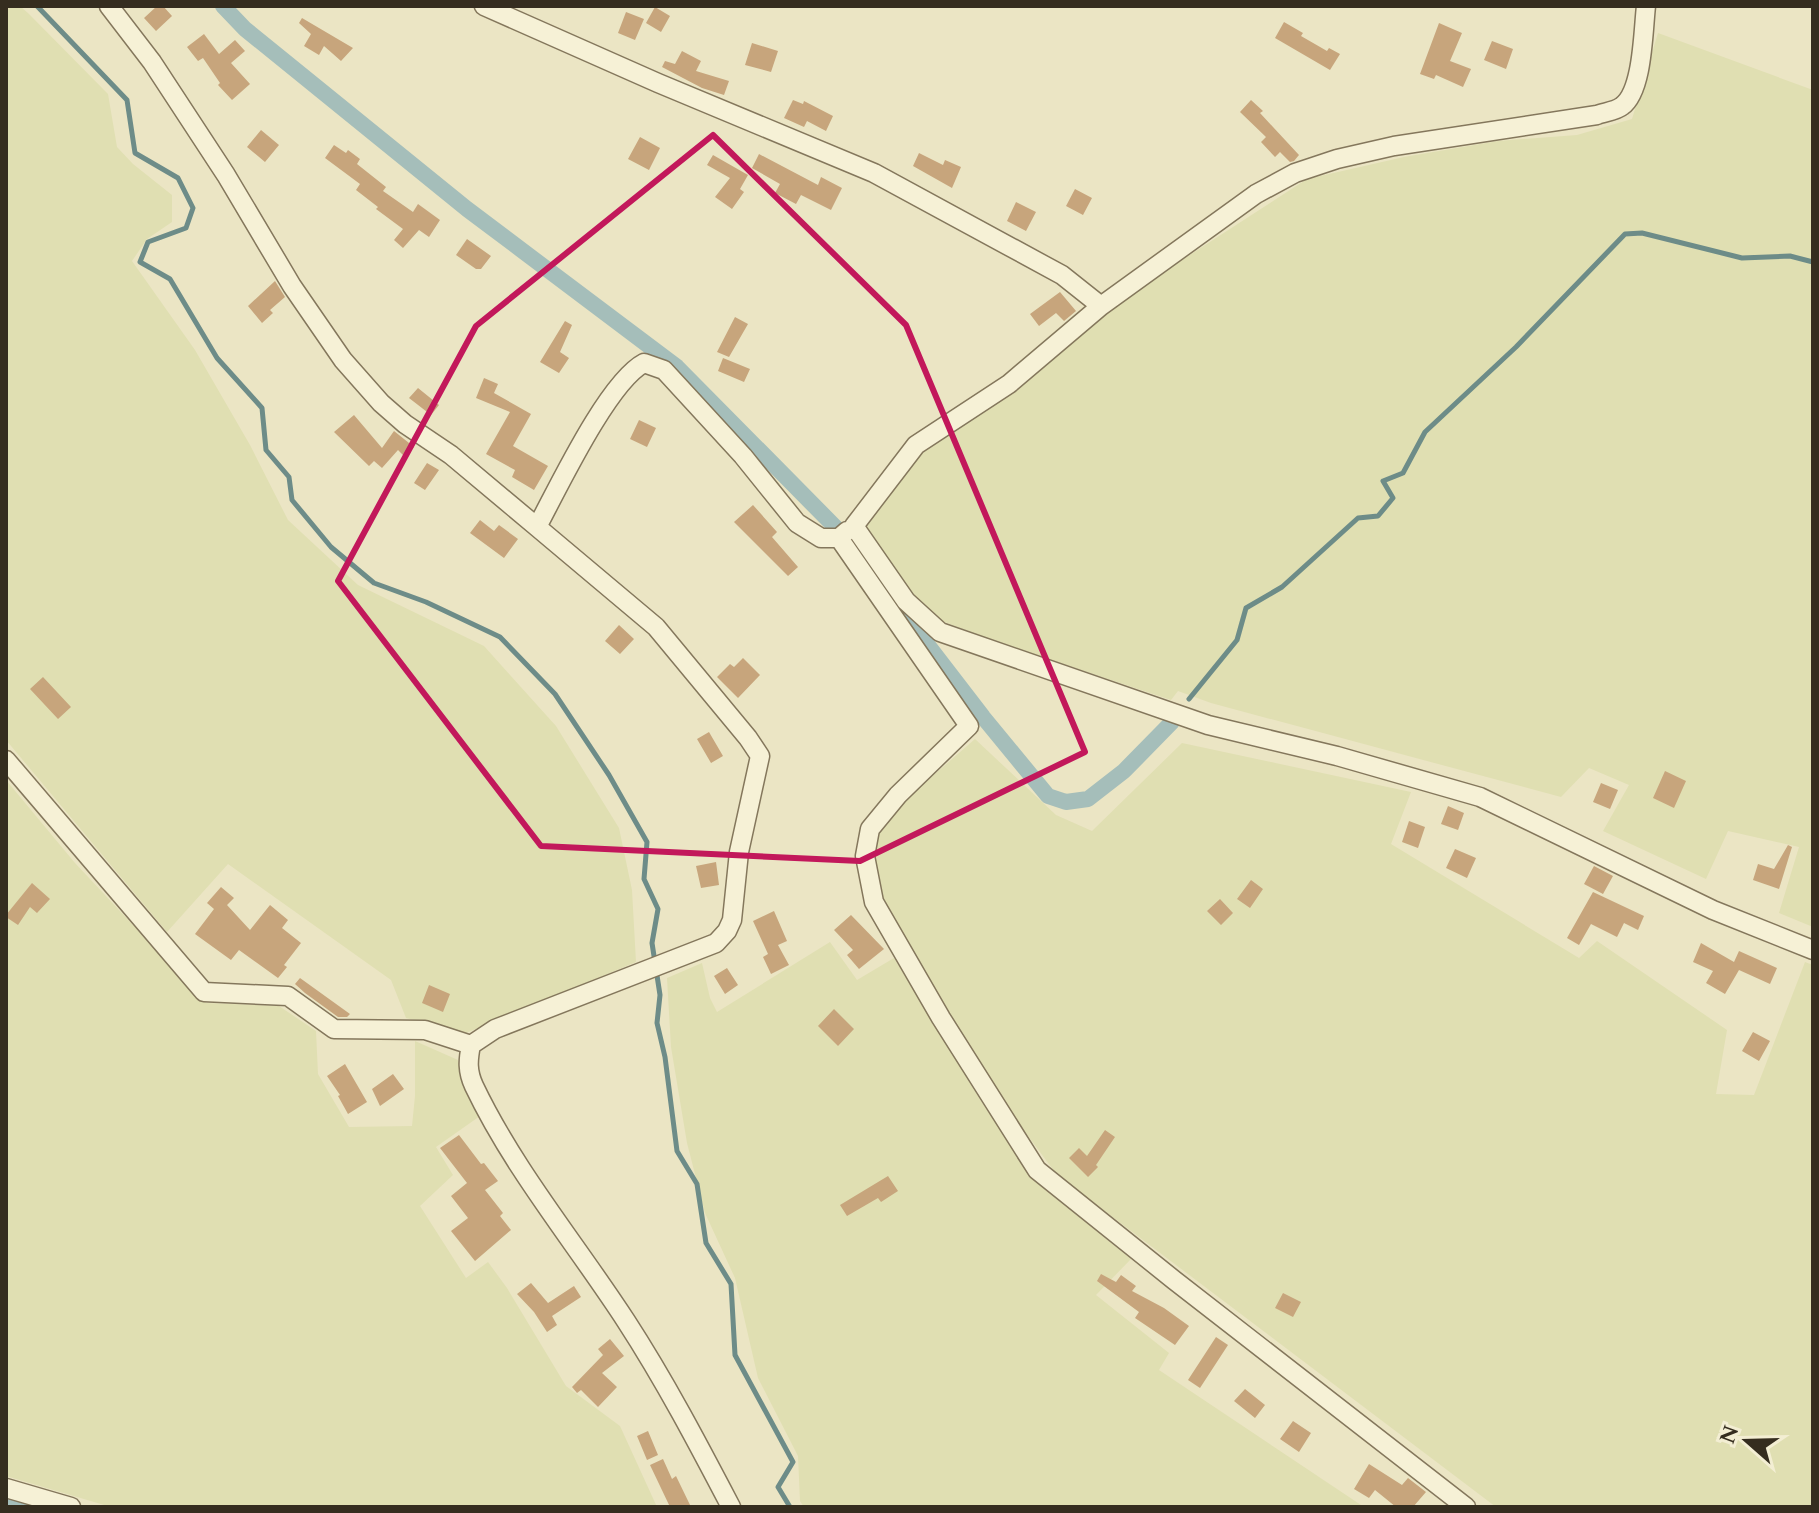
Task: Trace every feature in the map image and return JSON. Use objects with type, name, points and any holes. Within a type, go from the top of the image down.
[{"type":"street","points":[[109,6],[152,62],[226,175],[292,286],[343,360],[381,403],[405,424],[451,455],[656,627],[760,756],[739,852],[732,920],[716,943],[495,1029],[471,1045],[467,1064],[473,1084],[511,1151],[635,1336],[683,1414],[731,1507]]},
{"type":"street","points":[[484,6],[874,173],[1062,275],[1101,306]]},
{"type":"street","points":[[537,527],[591,429],[631,370],[644,363],[664,370],[743,456],[797,523],[821,538],[839,538],[854,526],[916,445],[1009,384],[1101,306],[1256,194],[1295,173],[1337,159],[1394,146],[1597,115],[1622,106],[1632,94],[1638,78],[1646,6]]},
{"type":"street","points":[[854,526],[906,601],[940,632],[1208,725],[1337,756],[1480,797],[1713,910],[1813,950]]},
{"type":"street","points":[[839,538],[969,726],[898,795],[870,829],[865,856],[874,902],[941,1018],[1037,1170],[1466,1507]]},
{"type":"street","points":[[6,760],[204,992],[288,996],[334,1029],[425,1030],[471,1045]]},
{"type":"street","points":[[6,1488],[71,1507]]},
{"type":"highlighted area","points":[[713,135],[906,325],[1085,752],[860,861],[541,846],[338,581],[476,326]]},
{"type":"green space","points":[[6,6],[20,6],[108,94],[117,147],[172,195],[172,222],[147,239],[132,261],[195,350],[250,445],[288,520],[358,585],[484,646],[556,726],[619,828],[632,890],[636,962],[466,1033],[406,1018],[391,980],[228,864],[167,932],[6,740]]},
{"type":"green space","points":[[1658,33],[1813,90],[1813,927],[1779,913],[1799,847],[1728,831],[1706,879],[1603,831],[1629,785],[1589,768],[1561,797],[1211,703],[1178,691],[1171,700],[991,640],[932,617],[901,583],[861,525],[921,448],[1145,284],[1307,179],[1404,157],[1498,141],[1577,135],[1632,119]]},
{"type":"green space","points":[[975,739],[1056,815],[1092,831],[1182,743],[1411,792],[1391,844],[1579,958],[1597,941],[1727,1030],[1716,1094],[1754,1095],[1805,962],[1813,965],[1813,1507],[1496,1507],[1057,1175],[965,1051],[878,898],[872,829]]},
{"type":"green space","points":[[6,780],[75,863],[206,1003],[279,1006],[316,1031],[318,1074],[349,1127],[412,1126],[415,1041],[458,1060],[480,1116],[436,1147],[453,1175],[420,1206],[466,1278],[488,1262],[566,1386],[620,1426],[657,1507],[111,1507],[6,1476]]},
{"type":"green space","points":[[830,942],[857,980],[894,958],[1033,1180],[1131,1259],[1096,1295],[1169,1353],[1159,1370],[1364,1507],[804,1507],[800,1501],[798,1456],[758,1378],[735,1278],[705,1213],[687,1143],[671,1047],[667,978],[702,963],[710,998],[717,1012]]},
{"type":"building","points":[[157,6],[163,6],[172,16],[156,31],[144,18]]},
{"type":"building","points":[[655,7],[670,16],[661,32],[646,23]]},
{"type":"building","points":[[626,12],[644,19],[635,40],[618,33]]},
{"type":"building","points":[[302,18],[353,48],[341,61],[324,46],[319,55],[304,46],[311,34],[299,23]]},
{"type":"building","points":[[1284,22],[1327,51],[1329,48],[1340,54],[1330,70],[1275,38]]},
{"type":"building","points":[[1439,23],[1462,33],[1450,61],[1471,69],[1463,87],[1436,75],[1434,79],[1420,74]]},
{"type":"building","points":[[204,34],[219,54],[235,40],[245,51],[231,63],[250,84],[232,100],[218,85],[220,83],[203,58],[198,61],[187,47]]},
{"type":"building","points":[[1492,41],[1513,49],[1506,69],[1484,60]]},
{"type":"building","points":[[752,43],[778,51],[771,72],[745,65]]},
{"type":"building","points":[[682,51],[701,61],[696,71],[729,81],[724,95],[702,88],[662,67],[665,61],[675,64]]},
{"type":"building","points":[[793,100],[803,104],[804,101],[833,116],[826,131],[807,121],[804,127],[784,118]]},
{"type":"building","points":[[1251,100],[1299,155],[1294,161],[1290,162],[1280,152],[1275,157],[1261,142],[1266,137],[1240,112]]},
{"type":"building","points":[[261,130],[279,145],[265,162],[247,147]]},
{"type":"building","points":[[640,137],[660,148],[649,170],[628,159]]},
{"type":"building","points":[[334,145],[360,159],[357,164],[386,187],[383,191],[413,212],[418,204],[440,220],[429,237],[419,230],[403,248],[394,240],[403,229],[356,190],[360,184],[325,158]]},
{"type":"building","points":[[919,153],[943,165],[945,160],[961,167],[952,188],[913,166]]},
{"type":"building","points":[[759,154],[818,185],[821,177],[842,188],[831,210],[801,195],[796,204],[775,193],[780,184],[752,168]]},
{"type":"building","points":[[713,155],[748,175],[740,189],[744,192],[732,209],[715,197],[730,178],[707,165]]},
{"type":"building","points":[[1075,189],[1092,198],[1083,215],[1066,206]]},
{"type":"building","points":[[1016,202],[1036,212],[1026,231],[1007,221]]},
{"type":"building","points":[[467,239],[491,256],[481,269],[476,269],[456,255]]},
{"type":"building","points":[[275,281],[285,297],[270,310],[273,313],[262,323],[248,306]]},
{"type":"building","points":[[1060,292],[1076,311],[1064,321],[1056,313],[1039,326],[1030,314]]},
{"type":"building","points":[[735,317],[748,324],[729,357],[717,352]]},
{"type":"building","points":[[565,321],[572,325],[560,352],[569,358],[559,373],[540,362]]},
{"type":"building","points":[[723,358],[750,369],[744,382],[718,371]]},
{"type":"building","points":[[484,378],[498,384],[494,393],[531,414],[513,446],[548,466],[534,490],[512,477],[515,470],[486,454],[510,412],[476,398]]},
{"type":"building","points":[[418,388],[439,405],[431,415],[409,398]]},
{"type":"building","points":[[354,415],[382,448],[394,431],[414,447],[405,457],[398,450],[382,468],[374,461],[369,466],[334,432]]},
{"type":"building","points":[[639,420],[656,428],[647,447],[630,439]]},
{"type":"building","points":[[427,463],[439,470],[425,490],[414,483]]},
{"type":"building","points":[[753,505],[777,532],[772,537],[798,567],[788,576],[734,522]]},
{"type":"building","points":[[480,520],[494,531],[499,525],[518,539],[504,558],[470,533]]},
{"type":"building","points":[[619,625],[634,639],[620,654],[605,641]]},
{"type":"building","points":[[743,658],[760,675],[738,698],[717,677],[730,664],[734,667]]},
{"type":"building","points":[[43,677],[71,707],[58,719],[30,689]]},
{"type":"building","points":[[709,732],[723,756],[711,763],[697,739]]},
{"type":"building","points":[[1665,771],[1686,781],[1674,808],[1653,798]]},
{"type":"building","points":[[1601,783],[1618,790],[1610,809],[1593,802]]},
{"type":"building","points":[[1448,806],[1464,813],[1458,830],[1441,824]]},
{"type":"building","points":[[1409,821],[1425,827],[1418,848],[1402,842]]},
{"type":"building","points":[[1788,845],[1792,847],[1779,889],[1753,880],[1758,864],[1774,869]]},
{"type":"building","points":[[1455,849],[1476,858],[1467,878],[1446,868]]},
{"type":"building","points":[[716,862],[719,885],[701,888],[696,866]]},
{"type":"building","points":[[1594,866],[1613,876],[1603,894],[1584,884]]},
{"type":"building","points":[[1251,880],[1263,889],[1250,908],[1237,899]]},
{"type":"building","points":[[32,883],[50,899],[37,913],[30,907],[18,925],[6,915]]},
{"type":"building","points":[[221,887],[234,898],[227,905],[250,930],[270,905],[288,920],[282,928],[301,943],[278,978],[239,950],[231,960],[195,934],[214,909],[207,903]]},
{"type":"building","points":[[1593,892],[1644,916],[1638,930],[1624,923],[1617,937],[1591,924],[1579,945],[1567,938]]},
{"type":"building","points":[[1220,899],[1233,913],[1221,925],[1207,911]]},
{"type":"building","points":[[774,911],[787,941],[778,945],[789,965],[771,974],[763,957],[768,954],[753,921]]},
{"type":"building","points":[[851,915],[884,949],[859,969],[847,955],[853,950],[834,930]]},
{"type":"building","points":[[1701,943],[1734,962],[1739,951],[1777,968],[1770,984],[1739,970],[1725,994],[1706,983],[1713,971],[1693,962]]},
{"type":"building","points":[[727,968],[738,985],[725,994],[714,976]]},
{"type":"building","points":[[300,978],[350,1014],[338,1017],[295,984]]},
{"type":"building","points":[[429,985],[450,994],[443,1012],[422,1003]]},
{"type":"building","points":[[834,1009],[854,1029],[838,1046],[818,1026]]},
{"type":"building","points":[[1753,1032],[1770,1041],[1759,1061],[1742,1051]]},
{"type":"building","points":[[345,1064],[367,1102],[348,1114],[327,1076]]},
{"type":"building","points":[[393,1074],[404,1089],[380,1106],[372,1089]]},
{"type":"building","points":[[1105,1130],[1115,1137],[1096,1165],[1098,1167],[1088,1177],[1069,1158],[1079,1148],[1087,1156]]},
{"type":"building","points":[[459,1135],[498,1181],[485,1190],[503,1213],[500,1216],[511,1230],[475,1261],[451,1231],[468,1218],[451,1196],[467,1183],[440,1148]]},
{"type":"building","points":[[888,1176],[898,1191],[881,1202],[878,1198],[847,1216],[840,1205]]},
{"type":"building","points":[[1101,1274],[1116,1282],[1121,1275],[1136,1286],[1132,1291],[1189,1326],[1175,1345],[1135,1318],[1139,1312],[1097,1281]]},
{"type":"building","points":[[531,1283],[548,1303],[574,1286],[581,1297],[552,1316],[557,1325],[547,1332],[517,1294]]},
{"type":"building","points":[[1283,1293],[1301,1302],[1293,1317],[1275,1308]]},
{"type":"building","points":[[1216,1337],[1228,1345],[1200,1388],[1188,1380]]},
{"type":"building","points":[[610,1339],[624,1356],[602,1373],[617,1387],[598,1407],[581,1390],[577,1393],[572,1387],[603,1355],[598,1349]]},
{"type":"building","points":[[1245,1389],[1265,1405],[1255,1418],[1234,1401]]},
{"type":"building","points":[[1293,1421],[1311,1433],[1299,1452],[1280,1439]]},
{"type":"building","points":[[648,1431],[658,1455],[647,1460],[637,1436]]},
{"type":"building","points":[[663,1459],[672,1479],[676,1476],[691,1507],[670,1507],[650,1465]]},
{"type":"building","points":[[1369,1464],[1402,1485],[1408,1478],[1426,1492],[1413,1507],[1396,1507],[1375,1490],[1369,1498],[1354,1489]]},
{"type":"waterway","points":[[37,6],[127,100],[135,153],[178,178],[193,208],[186,228],[148,242],[140,262],[170,279],[217,358],[262,408],[266,450],[289,477],[292,500],[331,547],[374,583],[426,602],[500,637],[555,694],[609,775],[647,842],[644,879],[658,909],[652,943],[660,995],[657,1023],[665,1057],[677,1151],[697,1184],[706,1243],[731,1284],[735,1355],[793,1462],[778,1487],[790,1507]]},
{"type":"waterway","points":[[223,6],[245,29],[467,209],[677,367],[850,542]]},
{"type":"waterway","points":[[1189,699],[1237,640],[1246,608],[1282,587],[1358,518],[1378,516],[1393,498],[1383,481],[1403,473],[1425,432],[1516,347],[1625,234],[1642,233],[1742,258],[1790,256],[1813,262]]},
{"type":"waterway","points":[[873,574],[1048,796],[1066,802],[1088,799],[1124,771],[1172,722]]},
{"type":"waterway","points":[[6,1502],[23,1507]]}]
